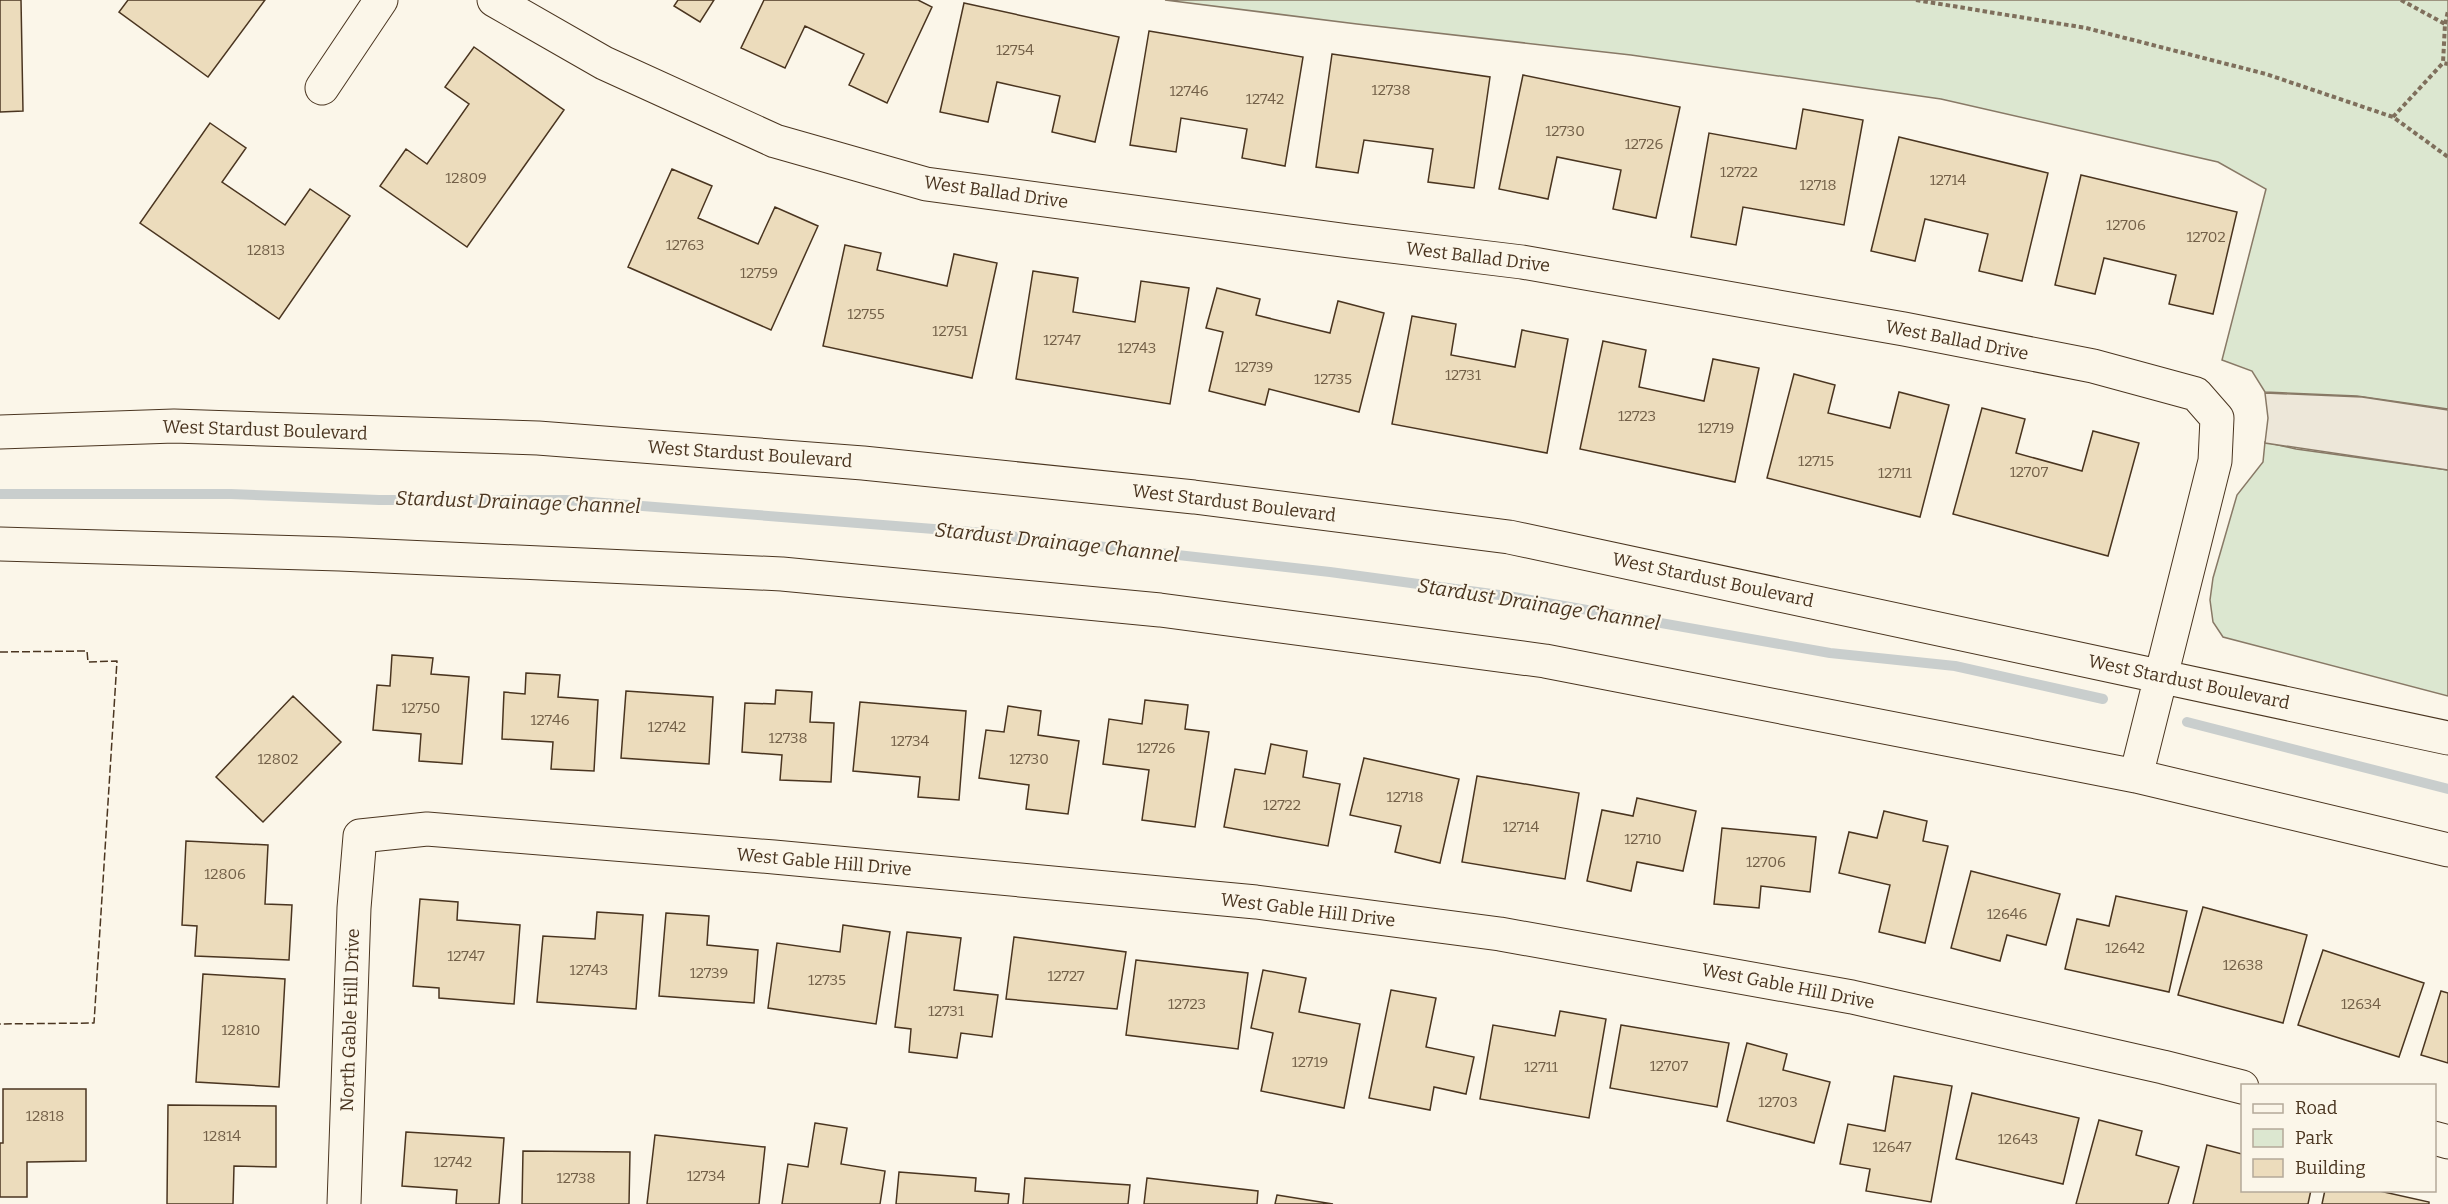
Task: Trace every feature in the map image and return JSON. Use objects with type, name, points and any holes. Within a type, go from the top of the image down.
[{"type":"street","points":[[322,88],[381,0]]},
{"type":"street","name":"West Ballad Drive","points":[[494,0],[604,63],[775,141],[926,184],[1522,262],[1904,329],[2093,366],[2196,394],[2217,418],[2215,461],[2136,776]]},
{"type":"street","name":"West Stardust Boulevard","points":[[0,432],[174,426],[538,438],[863,463],[1194,497],[1509,537],[2448,738]]},
{"type":"street","points":[[0,544],[328,553],[782,574],[1160,610],[1545,661],[2136,776],[2448,850]]},
{"type":"street","name":"West Gable Hill Drive","points":[[360,836],[427,829],[785,858],[1302,908],[1500,934],[1852,997],[2151,1064],[2241,1087]]},
{"type":"street","name":"North Gable Hill Drive","points":[[344,1204],[354,908],[360,836]]},
{"type":"path","points":[[1916,0],[2086,28],[2266,74],[2393,117],[2448,157]]},
{"type":"path","points":[[2400,0],[2445,24]]},
{"type":"path","points":[[2393,117],[2446,63],[2445,24],[2448,11]]},
{"type":"green space","points":[[1165,0],[2448,0],[2448,409],[2357,396],[2265,392],[2252,371],[2222,360],[2266,189],[2218,162],[1941,99],[1631,55]]},
{"type":"green space","points":[[2265,442],[2296,449],[2448,470],[2448,696],[2223,637],[2213,622],[2210,600],[2213,578],[2237,495],[2263,462]]},
{"type":"shaded area","points":[[2265,393],[2362,397],[2448,410],[2448,470],[2265,443],[2268,418]]},
{"type":"building","points":[[0,0],[21,0],[23,111],[0,112]]},
{"type":"building","points":[[128,0],[265,0],[208,77],[119,12]]},
{"type":"building","points":[[678,0],[714,0],[700,22],[674,6]]},
{"type":"building","points":[[764,0],[918,0],[932,7],[887,103],[849,85],[864,54],[805,26],[785,68],[741,48]]},
{"type":"building","points":[[964,3],[1119,37],[1095,142],[1052,132],[1060,96],[997,82],[988,122],[940,112]]},
{"type":"building","points":[[1149,31],[1303,57],[1285,166],[1242,158],[1247,129],[1181,118],[1176,152],[1130,145]]},
{"type":"building","points":[[474,47],[564,110],[467,247],[380,186],[406,149],[427,164],[469,104],[445,87]]},
{"type":"building","points":[[1332,54],[1490,77],[1474,188],[1428,182],[1433,149],[1364,140],[1358,173],[1316,167]]},
{"type":"building","points":[[1523,75],[1680,107],[1656,218],[1613,209],[1621,170],[1557,157],[1548,199],[1499,189]]},
{"type":"building","points":[[1803,109],[1863,120],[1844,225],[1743,207],[1736,245],[1691,237],[1709,133],[1796,149]]},
{"type":"building","points":[[210,123],[246,148],[222,182],[285,225],[310,189],[350,216],[279,319],[140,223]]},
{"type":"building","points":[[1899,137],[2048,173],[2022,281],[1979,271],[1988,234],[1925,219],[1915,261],[1871,251]]},
{"type":"building","points":[[672,169],[712,186],[698,218],[758,244],[775,207],[818,226],[771,330],[628,267]]},
{"type":"building","points":[[2081,175],[2237,212],[2213,314],[2169,304],[2176,275],[2104,258],[2095,294],[2055,285]]},
{"type":"building","points":[[845,245],[881,253],[877,270],[947,286],[954,254],[997,263],[972,378],[823,346]]},
{"type":"building","points":[[1033,271],[1078,278],[1073,312],[1135,322],[1141,281],[1189,288],[1170,404],[1016,379]]},
{"type":"building","points":[[1217,288],[1260,299],[1256,315],[1330,333],[1338,301],[1384,313],[1359,412],[1269,389],[1265,405],[1209,391],[1223,332],[1206,328]]},
{"type":"building","points":[[1412,316],[1456,324],[1451,355],[1515,367],[1522,330],[1568,339],[1547,453],[1392,424]]},
{"type":"building","points":[[1603,341],[1646,350],[1639,387],[1704,401],[1713,359],[1759,368],[1735,482],[1580,449]]},
{"type":"building","points":[[1794,374],[1835,385],[1828,413],[1890,428],[1899,392],[1949,405],[1920,517],[1767,478]]},
{"type":"building","points":[[1982,408],[2025,419],[2016,453],[2082,471],[2093,431],[2139,443],[2108,556],[1953,514]]},
{"type":"building","points":[[392,655],[433,658],[431,674],[469,677],[462,764],[419,761],[421,734],[373,730],[377,685],[390,686]]},
{"type":"building","points":[[526,673],[560,675],[558,697],[598,700],[594,771],[551,769],[553,742],[502,739],[504,692],[525,694]]},
{"type":"building","points":[[776,690],[812,692],[810,722],[834,723],[831,782],[780,780],[782,755],[742,752],[745,703],[775,704]]},
{"type":"building","points":[[626,691],[713,697],[709,764],[621,758]]},
{"type":"building","points":[[293,696],[341,742],[263,822],[216,777]]},
{"type":"building","points":[[1145,700],[1188,705],[1185,729],[1209,732],[1195,827],[1142,820],[1149,770],[1103,764],[1109,719],[1142,724]]},
{"type":"building","points":[[860,702],[966,711],[959,800],[918,797],[920,777],[853,771]]},
{"type":"building","points":[[1008,706],[1041,711],[1038,735],[1079,741],[1068,814],[1026,809],[1029,785],[979,778],[986,730],[1004,732]]},
{"type":"building","points":[[1271,744],[1307,751],[1303,777],[1340,784],[1328,846],[1224,827],[1235,769],[1265,774]]},
{"type":"building","points":[[1364,758],[1459,779],[1440,863],[1395,852],[1401,826],[1350,815]]},
{"type":"building","points":[[1477,776],[1579,793],[1565,879],[1462,862]]},
{"type":"building","points":[[1637,798],[1696,811],[1683,871],[1637,862],[1631,891],[1587,881],[1602,810],[1633,816]]},
{"type":"building","points":[[1884,811],[1927,821],[1923,841],[1948,846],[1925,943],[1879,932],[1890,885],[1839,873],[1849,832],[1877,838]]},
{"type":"building","points":[[1722,828],[1816,837],[1810,892],[1761,886],[1759,908],[1714,904]]},
{"type":"building","points":[[186,841],[268,845],[265,904],[292,905],[289,960],[195,956],[197,926],[182,925]]},
{"type":"building","points":[[1971,871],[2060,894],[2046,945],[2007,935],[2000,961],[1951,948]]},
{"type":"building","points":[[2116,896],[2187,911],[2169,992],[2065,969],[2077,919],[2109,926]]},
{"type":"building","points":[[420,899],[458,902],[457,920],[520,925],[514,1004],[439,998],[439,988],[413,986]]},
{"type":"building","points":[[2203,907],[2307,935],[2283,1023],[2178,995]]},
{"type":"building","points":[[597,912],[643,915],[636,1009],[537,1002],[543,936],[595,939]]},
{"type":"building","points":[[666,913],[709,916],[707,945],[758,950],[754,1003],[659,996]]},
{"type":"building","points":[[843,925],[890,932],[876,1024],[768,1008],[777,943],[840,952]]},
{"type":"building","points":[[907,932],[961,938],[954,990],[998,995],[992,1037],[961,1033],[957,1058],[909,1052],[911,1029],[895,1027]]},
{"type":"building","points":[[1014,937],[1126,952],[1117,1009],[1006,999]]},
{"type":"building","points":[[2323,950],[2424,983],[2399,1057],[2298,1025]]},
{"type":"building","points":[[1136,960],[1248,973],[1238,1049],[1126,1035]]},
{"type":"building","points":[[1263,970],[1306,978],[1299,1012],[1360,1024],[1344,1108],[1261,1091],[1273,1033],[1251,1028]]},
{"type":"building","points":[[203,974],[285,979],[279,1087],[196,1082]]},
{"type":"building","points":[[1391,990],[1436,998],[1426,1047],[1474,1057],[1466,1094],[1434,1087],[1430,1110],[1369,1098]]},
{"type":"building","points":[[2441,991],[2448,993],[2448,1063],[2421,1055]]},
{"type":"building","points":[[1560,1011],[1606,1019],[1589,1118],[1480,1099],[1493,1025],[1555,1036]]},
{"type":"building","points":[[1621,1025],[1729,1043],[1717,1107],[1610,1088]]},
{"type":"building","points":[[1747,1043],[1787,1054],[1783,1070],[1830,1082],[1814,1143],[1727,1121]]},
{"type":"building","points":[[1894,1076],[1952,1086],[1931,1202],[1866,1191],[1870,1169],[1840,1164],[1848,1124],[1885,1131]]},
{"type":"building","points":[[3,1089],[86,1089],[86,1161],[27,1162],[27,1197],[0,1197]]},
{"type":"building","points":[[1972,1093],[2079,1118],[2063,1184],[1956,1159]]},
{"type":"building","points":[[168,1105],[276,1106],[276,1167],[234,1166],[233,1204],[167,1204]]},
{"type":"building","points":[[2099,1120],[2142,1131],[2136,1155],[2179,1167],[2168,1204],[2076,1204]]},
{"type":"building","points":[[815,1123],[847,1128],[841,1164],[885,1171],[880,1204],[782,1204],[788,1164],[808,1167]]},
{"type":"building","points":[[406,1132],[504,1138],[499,1204],[456,1204],[457,1190],[402,1186]]},
{"type":"building","points":[[655,1135],[765,1147],[759,1204],[647,1204]]},
{"type":"building","points":[[2207,1145],[2241,1154],[2241,1192],[2311,1192],[2308,1204],[2193,1204]]},
{"type":"building","points":[[523,1151],[630,1152],[629,1204],[522,1204]]},
{"type":"building","points":[[899,1172],[976,1178],[975,1191],[1009,1194],[1008,1204],[896,1204]]},
{"type":"building","points":[[1025,1178],[1130,1185],[1128,1204],[1023,1204]]},
{"type":"building","points":[[1147,1178],[1258,1191],[1257,1204],[1144,1204]]},
{"type":"building","points":[[2325,1192],[2384,1192],[2429,1202],[2429,1204],[2322,1204]]},
{"type":"building","points":[[1277,1195],[1333,1204],[1275,1204]]},
{"type":"waterway","name":"Stardust Drainage Channel","points":[[0,494],[231,494],[379,500],[566,500],[972,532],[1330,572],[1514,597],[1830,653],[1955,666],[2103,699]]},
{"type":"waterway","name":"Stardust Drainage Channel","points":[[2187,722],[2448,789]]},
{"type":"fence","points":[[0,652],[87,651],[88,662],[117,661],[94,1023],[0,1024]]}]
